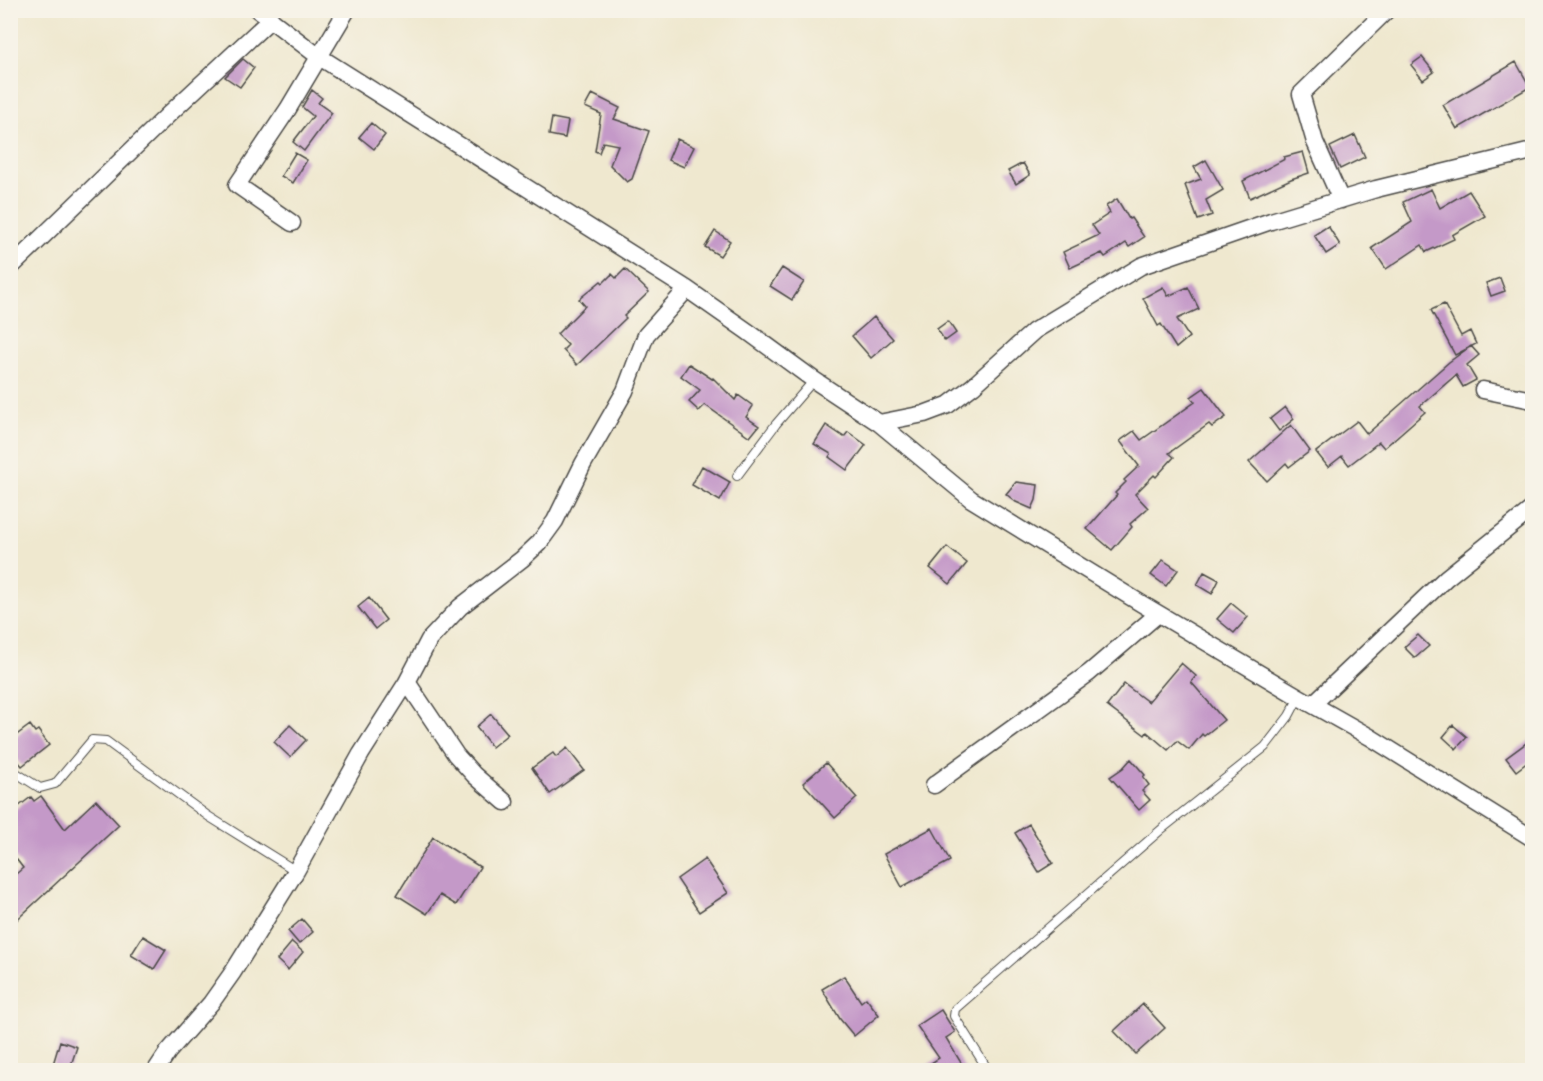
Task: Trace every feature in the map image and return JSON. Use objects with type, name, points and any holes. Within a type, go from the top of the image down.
[{"type":"street","points":[[292,223],[237,185],[288,109],[346,10]]},
{"type":"street","points":[[1341,200],[1314,142],[1301,94],[1387,10]]},
{"type":"street","points":[[10,268],[169,114],[265,15],[318,56],[687,289],[814,380],[879,423],[971,499],[1158,614],[1370,737],[1533,838]]},
{"type":"street","points":[[879,423],[924,414],[948,405],[973,386],[1034,331],[1141,266],[1271,221],[1376,189],[1533,151]]},
{"type":"street","points":[[156,1071],[168,1052],[211,1003],[233,972],[296,872],[362,754],[407,682],[429,640],[444,622],[539,543],[555,521],[583,464],[625,391],[646,335],[687,289]]},
{"type":"street","points":[[1484,390],[1533,400]]},
{"type":"street","points":[[1306,701],[1446,578],[1533,509]]},
{"type":"street","points":[[934,785],[1089,673],[1158,614]]},
{"type":"street","points":[[407,682],[456,755],[474,775],[505,802]]},
{"type":"lane","points":[[737,476],[776,424],[814,380]]},
{"type":"lane","points":[[988,1071],[954,1016],[955,1009],[1163,828],[1265,747],[1289,716],[1306,701]]},
{"type":"lane","points":[[10,769],[40,788],[56,784],[92,740],[106,741],[208,816],[296,872]]},
{"type":"building","points":[[1422,57],[1434,72],[1423,80],[1411,65]]},
{"type":"building","points":[[243,59],[254,68],[240,87],[225,77]]},
{"type":"building","points":[[1516,62],[1530,87],[1457,129],[1443,105]]},
{"type":"building","points":[[312,90],[322,98],[318,103],[332,113],[304,151],[293,142],[313,116],[302,107]]},
{"type":"building","points":[[592,94],[620,108],[614,119],[649,131],[632,179],[627,182],[610,165],[618,145],[603,142],[599,153],[595,151],[601,114],[585,107]]},
{"type":"building","points":[[552,118],[568,121],[565,138],[549,135]]},
{"type":"building","points":[[371,123],[385,135],[374,149],[359,137]]},
{"type":"building","points":[[1355,135],[1365,157],[1340,169],[1330,147]]},
{"type":"building","points":[[677,139],[694,147],[684,167],[668,160]]},
{"type":"building","points":[[1303,152],[1309,173],[1250,198],[1243,181],[1285,159],[1284,157]]},
{"type":"building","points":[[295,153],[307,160],[293,183],[281,176]]},
{"type":"building","points":[[1206,160],[1223,190],[1206,200],[1212,215],[1198,220],[1185,185],[1201,179],[1194,167]]},
{"type":"building","points":[[1023,163],[1030,175],[1016,184],[1008,171]]},
{"type":"building","points":[[1431,189],[1440,208],[1469,191],[1485,216],[1452,235],[1454,239],[1426,252],[1422,245],[1386,269],[1372,248],[1412,222],[1403,202]]},
{"type":"building","points":[[1117,199],[1129,219],[1131,218],[1144,237],[1129,247],[1126,243],[1105,257],[1102,253],[1070,268],[1063,252],[1099,235],[1092,225],[1110,213],[1106,206]]},
{"type":"building","points":[[1328,226],[1340,245],[1326,254],[1314,235]]},
{"type":"building","points":[[715,231],[730,241],[720,256],[705,247]]},
{"type":"building","points":[[782,268],[804,282],[792,300],[770,286]]},
{"type":"building","points":[[625,269],[649,292],[624,316],[626,318],[577,365],[563,350],[568,345],[557,334],[585,306],[579,299],[601,281],[603,283],[612,274],[616,278]]},
{"type":"building","points":[[1500,278],[1505,291],[1491,296],[1486,283]]},
{"type":"building","points":[[1163,287],[1168,296],[1188,287],[1199,309],[1177,319],[1189,337],[1176,348],[1161,324],[1158,326],[1143,298]]},
{"type":"building","points":[[1444,304],[1461,336],[1470,331],[1476,344],[1455,355],[1431,310]]},
{"type":"building","points":[[874,317],[893,339],[871,358],[852,336]]},
{"type":"building","points":[[948,321],[956,333],[945,341],[937,329]]},
{"type":"building","points":[[1471,346],[1479,355],[1467,365],[1476,380],[1463,387],[1456,375],[1420,406],[1425,412],[1384,448],[1379,442],[1349,465],[1342,456],[1328,467],[1316,452],[1357,421],[1367,434],[1449,362]]},
{"type":"building","points":[[689,364],[713,378],[735,400],[738,395],[753,406],[746,417],[759,426],[750,437],[705,405],[699,411],[689,402],[700,390],[681,376]]},
{"type":"building","points":[[1204,388],[1226,417],[1212,427],[1209,424],[1169,453],[1174,457],[1156,477],[1154,475],[1135,494],[1148,508],[1130,524],[1132,527],[1112,550],[1087,529],[1117,495],[1115,493],[1126,482],[1124,480],[1139,466],[1120,441],[1134,431],[1141,440],[1195,402],[1191,397]]},
{"type":"building","points":[[1285,407],[1294,419],[1279,431],[1270,419]]},
{"type":"building","points":[[826,425],[844,437],[848,432],[866,445],[847,470],[829,457],[831,454],[814,444]]},
{"type":"building","points":[[1291,425],[1310,451],[1289,467],[1286,463],[1267,481],[1249,462]]},
{"type":"building","points":[[702,466],[730,482],[720,501],[692,485]]},
{"type":"building","points":[[1016,482],[1038,485],[1032,509],[1016,502],[1006,494]]},
{"type":"building","points":[[947,547],[967,563],[950,584],[930,568]]},
{"type":"building","points":[[1163,560],[1178,570],[1166,586],[1151,575]]},
{"type":"building","points":[[1204,572],[1219,580],[1212,594],[1197,585]]},
{"type":"building","points":[[369,598],[386,620],[375,629],[358,607]]},
{"type":"building","points":[[1231,603],[1248,617],[1234,633],[1217,619]]},
{"type":"building","points":[[1418,635],[1429,646],[1415,658],[1404,647]]},
{"type":"building","points":[[1181,663],[1196,676],[1191,682],[1224,720],[1204,736],[1202,734],[1189,750],[1177,741],[1168,750],[1147,732],[1145,735],[1107,706],[1124,684],[1148,702]]},
{"type":"building","points":[[491,714],[508,734],[492,747],[476,727]]},
{"type":"building","points":[[30,725],[35,732],[38,730],[49,745],[22,766],[12,754],[17,750],[10,740]]},
{"type":"building","points":[[290,725],[306,740],[290,757],[274,742]]},
{"type":"building","points":[[1453,725],[1467,737],[1456,749],[1443,737]]},
{"type":"building","points":[[1533,738],[1533,758],[1516,771],[1506,758]]},
{"type":"building","points":[[567,748],[584,770],[550,794],[532,768],[553,753],[556,757]]},
{"type":"building","points":[[1131,759],[1145,775],[1143,777],[1149,785],[1142,791],[1150,800],[1139,810],[1110,777]]},
{"type":"building","points":[[826,763],[857,798],[835,818],[803,783]]},
{"type":"building","points":[[41,796],[65,829],[96,800],[119,825],[10,926],[10,879],[23,868],[10,851],[10,813],[31,797],[34,801]]},
{"type":"building","points":[[1029,824],[1053,863],[1039,872],[1015,833]]},
{"type":"building","points":[[932,828],[950,861],[902,887],[884,854]]},
{"type":"building","points":[[433,837],[480,867],[456,905],[440,895],[427,914],[397,895]]},
{"type":"building","points":[[705,859],[728,893],[699,912],[677,879]]},
{"type":"building","points":[[302,919],[313,932],[299,944],[288,931]]},
{"type":"building","points":[[143,936],[166,950],[154,969],[131,955]]},
{"type":"building","points":[[292,942],[303,952],[288,970],[277,960]]},
{"type":"building","points":[[844,976],[861,1002],[866,998],[879,1015],[854,1036],[840,1019],[822,989]]},
{"type":"building","points":[[1143,1004],[1165,1028],[1136,1054],[1114,1031]]},
{"type":"building","points":[[941,1010],[955,1032],[946,1038],[966,1071],[919,1071],[939,1058],[917,1026]]},
{"type":"building","points":[[60,1041],[77,1047],[69,1071],[51,1071]]}]
